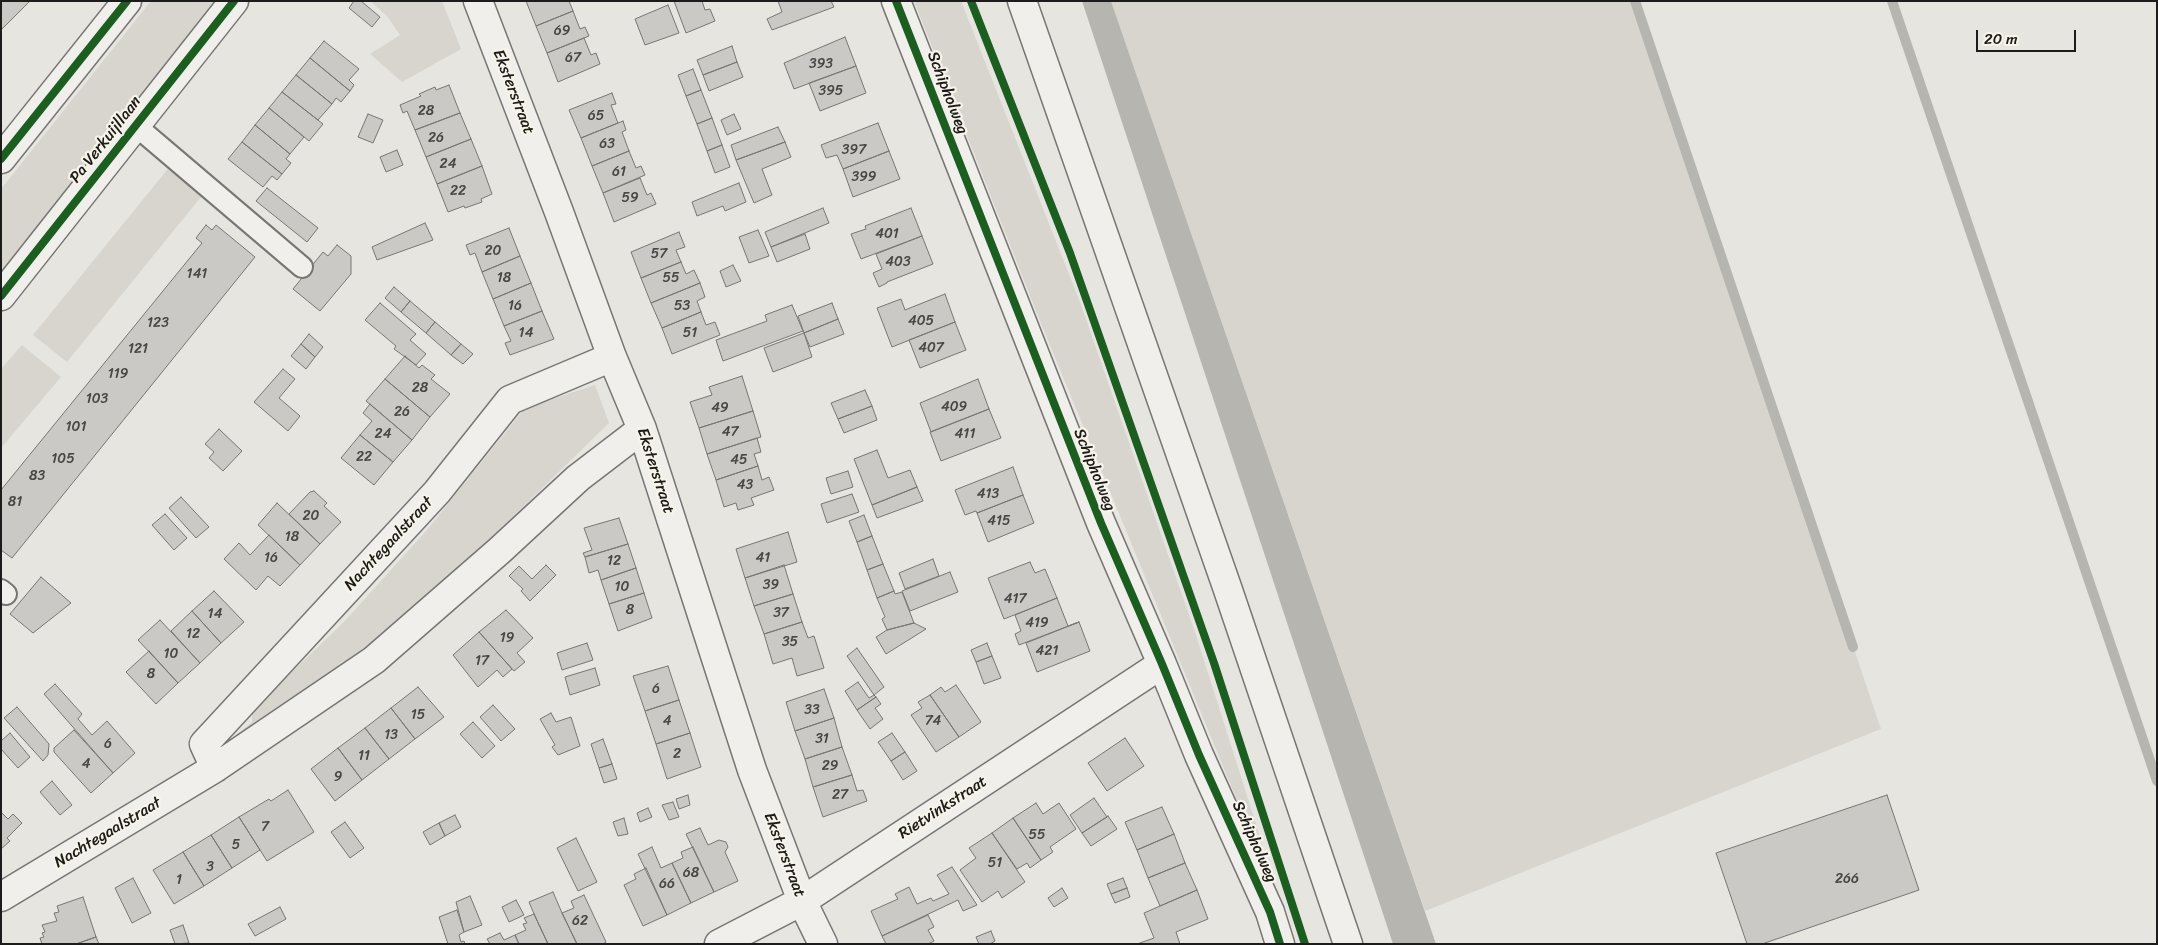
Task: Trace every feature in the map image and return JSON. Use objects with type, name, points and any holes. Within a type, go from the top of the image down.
[{"type":"street","points":[[1,160],[127,1]]},
{"type":"street","name":"Pa Verkuijllaan","points":[[1,296],[234,1]]},
{"type":"street","name":"Eksterstraat","points":[[478,1],[612,357],[642,429],[745,750],[802,901],[824,944]]},
{"type":"street","name":"Schipholweg","points":[[896,1],[1101,523],[1200,755],[1270,912],[1280,944]]},
{"type":"street","points":[[1022,1],[1227,587],[1348,944]]},
{"type":"street","name":"Nachtegaalstraat","points":[[216,768],[204,744],[437,492],[510,400],[612,357]]},
{"type":"street","name":"Nachtegaalstraat","points":[[1,897],[216,768],[374,660],[499,551],[578,478],[642,429]]},
{"type":"street","name":"Rietvinkstraat","points":[[719,944],[802,901],[1162,664]]},
{"type":"lane","points":[[135,125],[302,267]]},
{"type":"shaded area","points":[[151,1],[233,1],[1,294],[1,189]]},
{"type":"shaded area","points":[[370,1],[442,1],[461,49],[402,82],[370,54],[400,35],[387,16]]},
{"type":"shaded area","points":[[914,1],[961,1],[1080,302],[1195,632],[1263,846],[1241,810],[1040,321]]},
{"type":"shaded area","points":[[1082,1],[1111,1],[1436,944],[1393,944]]},
{"type":"shaded area","points":[[1111,1],[1635,1],[1881,729],[1425,911]]},
{"type":"shaded area","points":[[171,165],[205,192],[67,362],[33,335]]},
{"type":"shaded area","points":[[22,345],[61,377],[1,448],[1,369]]},
{"type":"shaded area","points":[[595,385],[609,423],[522,508],[417,607],[345,668],[244,741],[235,736],[252,722],[252,710],[343,623],[427,530],[525,408]]},
{"type":"building","points":[[1,1],[30,1],[1,30]]},
{"type":"building","points":[[354,1],[361,1],[380,17],[372,27],[349,8]]},
{"type":"building","points":[[526,1],[569,1],[573,11],[536,26]]},
{"type":"building","points":[[674,1],[702,1],[705,10],[710,9],[715,21],[686,33]]},
{"type":"building","points":[[778,1],[831,1],[834,7],[772,30],[767,19],[782,12]]},
{"type":"building","points":[[668,5],[679,33],[645,45],[635,19]]},
{"type":"building","points":[[573,11],[580,29],[585,27],[589,36],[547,53],[536,26]]},
{"type":"building","points":[[845,37],[856,66],[794,89],[784,63]]},
{"type":"building","points":[[584,38],[591,55],[596,53],[600,64],[558,82],[547,53]]},
{"type":"building","points":[[324,41],[359,69],[349,80],[354,85],[350,91],[310,58]]},
{"type":"building","points":[[732,46],[737,62],[703,75],[697,60]]},
{"type":"building","points":[[310,58],[350,91],[341,102],[336,98],[332,104],[296,75]]},
{"type":"building","points":[[737,62],[743,77],[709,91],[703,75]]},
{"type":"building","points":[[856,66],[866,93],[820,111],[809,83]]},
{"type":"building","points":[[693,69],[701,90],[686,96],[678,75]]},
{"type":"building","points":[[296,75],[332,104],[318,120],[282,92]]},
{"type":"building","points":[[449,85],[460,113],[415,130],[407,111],[403,113],[400,105],[421,96],[419,94],[435,87],[436,90]]},
{"type":"building","points":[[701,90],[712,118],[697,124],[686,96]]},
{"type":"building","points":[[282,92],[323,124],[309,141],[269,108]]},
{"type":"building","points":[[612,93],[616,104],[611,105],[618,123],[581,138],[569,110]]},
{"type":"building","points":[[269,108],[304,137],[290,154],[255,125]]},
{"type":"building","points":[[460,113],[471,139],[426,157],[415,130]]},
{"type":"building","points":[[368,114],[383,120],[373,143],[358,137]]},
{"type":"building","points":[[734,114],[741,129],[727,135],[721,120]]},
{"type":"building","points":[[712,118],[722,145],[707,151],[697,124]]},
{"type":"building","points":[[623,121],[626,130],[622,132],[629,151],[592,166],[581,138]]},
{"type":"building","points":[[878,123],[889,151],[843,169],[837,155],[826,158],[821,145]]},
{"type":"building","points":[[255,125],[290,154],[286,159],[291,163],[282,174],[242,142]]},
{"type":"building","points":[[778,127],[785,142],[736,160],[731,145]]},
{"type":"building","points":[[471,139],[482,166],[437,184],[426,157]]},
{"type":"building","points":[[242,142],[282,174],[277,180],[272,176],[263,187],[228,159]]},
{"type":"building","points":[[785,142],[791,157],[762,169],[772,195],[754,203],[736,160]]},
{"type":"building","points":[[722,145],[730,167],[715,173],[707,151]]},
{"type":"building","points":[[397,150],[403,165],[386,172],[380,157]]},
{"type":"building","points":[[629,151],[636,168],[641,166],[645,175],[603,193],[592,166]]},
{"type":"building","points":[[889,151],[900,179],[853,197],[843,169]]},
{"type":"building","points":[[482,166],[492,194],[481,199],[482,202],[448,212],[437,184]]},
{"type":"building","points":[[640,178],[647,195],[651,193],[656,204],[614,222],[603,193]]},
{"type":"building","points":[[739,183],[746,202],[725,211],[723,206],[697,216],[692,202]]},
{"type":"building","points":[[267,188],[318,228],[307,242],[256,201]]},
{"type":"building","points":[[823,208],[829,223],[771,247],[765,232]]},
{"type":"building","points":[[911,208],[922,236],[861,259],[851,234],[866,229],[865,226]]},
{"type":"building","points":[[425,223],[433,240],[377,260],[372,247]]},
{"type":"building","points":[[206,225],[212,230],[216,225],[255,257],[12,558],[1,550],[1,490],[202,243],[196,238]]},
{"type":"building","points":[[509,228],[520,256],[482,272],[475,253],[470,255],[466,245]]},
{"type":"building","points":[[758,230],[769,256],[749,263],[739,237]]},
{"type":"building","points":[[679,232],[685,247],[676,250],[681,262],[641,278],[631,252]]},
{"type":"building","points":[[805,234],[810,249],[777,262],[771,247]]},
{"type":"building","points":[[922,236],[933,264],[879,287],[873,273],[882,269],[876,254]]},
{"type":"building","points":[[337,245],[351,256],[351,274],[320,311],[293,289],[323,252],[328,256]]},
{"type":"building","points":[[520,256],[531,283],[493,299],[482,272]]},
{"type":"building","points":[[681,262],[686,274],[694,270],[700,283],[651,303],[641,278]]},
{"type":"building","points":[[733,265],[741,281],[726,287],[720,271]]},
{"type":"building","points":[[531,283],[542,311],[504,326],[493,299]]},
{"type":"building","points":[[700,283],[705,297],[697,301],[701,312],[662,328],[651,303]]},
{"type":"building","points":[[394,287],[410,301],[401,312],[385,298]]},
{"type":"building","points":[[945,294],[955,322],[892,347],[877,308],[901,299],[905,310]]},
{"type":"building","points":[[410,301],[435,322],[426,333],[401,312]]},
{"type":"building","points":[[380,303],[416,334],[410,340],[426,354],[416,365],[394,349],[396,346],[365,320]]},
{"type":"building","points":[[832,303],[838,319],[804,333],[798,316]]},
{"type":"building","points":[[792,305],[803,331],[723,361],[716,340],[767,321],[765,315]]},
{"type":"building","points":[[542,311],[554,339],[510,355],[505,343],[511,341],[504,326]]},
{"type":"building","points":[[701,312],[706,325],[715,322],[720,335],[672,354],[662,328]]},
{"type":"building","points":[[838,319],[844,334],[810,347],[804,333]]},
{"type":"building","points":[[435,322],[461,344],[451,355],[426,333]]},
{"type":"building","points":[[955,322],[966,350],[920,368],[909,340]]},
{"type":"building","points":[[804,333],[812,357],[773,372],[764,348]]},
{"type":"building","points":[[309,334],[323,347],[315,357],[301,344]]},
{"type":"building","points":[[301,344],[315,357],[306,369],[291,356]]},
{"type":"building","points":[[461,344],[473,354],[463,364],[451,355]]},
{"type":"building","points":[[405,356],[419,368],[422,365],[435,375],[431,379],[450,394],[430,417],[385,379]]},
{"type":"building","points":[[283,369],[295,379],[279,398],[300,416],[288,431],[254,402]]},
{"type":"building","points":[[742,376],[753,411],[699,428],[690,402],[712,395],[709,387]]},
{"type":"building","points":[[385,379],[430,417],[412,440],[366,401]]},
{"type":"building","points":[[978,379],[989,409],[931,432],[920,403]]},
{"type":"building","points":[[865,390],[872,406],[838,419],[831,403]]},
{"type":"building","points":[[370,404],[412,440],[393,462],[360,435],[372,421],[363,413]]},
{"type":"building","points":[[872,406],[877,420],[844,433],[838,419]]},
{"type":"building","points":[[989,409],[1001,438],[941,461],[930,432]]},
{"type":"building","points":[[753,411],[761,437],[707,454],[699,428]]},
{"type":"building","points":[[219,429],[242,451],[223,471],[209,458],[214,452],[205,444]]},
{"type":"building","points":[[360,435],[393,462],[374,485],[341,458]]},
{"type":"building","points":[[757,438],[761,452],[754,454],[758,466],[716,480],[707,454]]},
{"type":"building","points":[[877,450],[888,478],[910,470],[917,487],[872,505],[854,459]]},
{"type":"building","points":[[758,466],[762,480],[769,477],[774,490],[751,498],[754,505],[738,510],[736,503],[724,507],[716,480]]},
{"type":"building","points":[[1013,467],[1023,495],[977,513],[976,511],[965,515],[955,490]]},
{"type":"building","points":[[848,471],[853,487],[831,494],[826,478]]},
{"type":"building","points":[[917,487],[923,501],[877,518],[872,505]]},
{"type":"building","points":[[314,491],[327,503],[324,506],[341,522],[320,544],[289,514],[310,492]]},
{"type":"building","points":[[852,494],[859,512],[827,523],[821,504]]},
{"type":"building","points":[[1023,495],[1034,523],[988,542],[977,513]]},
{"type":"building","points":[[181,497],[209,527],[196,538],[169,508]]},
{"type":"building","points":[[277,503],[320,544],[300,565],[258,525]]},
{"type":"building","points":[[165,514],[187,538],[174,550],[152,525]]},
{"type":"building","points":[[864,515],[872,536],[857,542],[849,521]]},
{"type":"building","points":[[619,518],[628,544],[585,557],[583,553],[592,550],[584,528]]},
{"type":"building","points":[[788,532],[797,562],[745,578],[736,549]]},
{"type":"building","points":[[269,535],[300,565],[280,586],[268,576],[256,590],[224,559],[239,543],[250,555]]},
{"type":"building","points":[[872,536],[883,564],[867,570],[857,542]]},
{"type":"building","points":[[628,544],[636,568],[601,580],[598,570],[589,573],[585,557]]},
{"type":"building","points":[[933,559],[939,576],[905,589],[899,573]]},
{"type":"building","points":[[1030,562],[1035,573],[1045,569],[1057,598],[1004,619],[988,578]]},
{"type":"building","points":[[883,564],[894,591],[877,598],[867,570]]},
{"type":"building","points":[[546,565],[556,575],[530,601],[521,591],[523,589],[509,576],[519,566],[532,579]]},
{"type":"building","points":[[784,565],[793,594],[754,606],[745,578]]},
{"type":"building","points":[[636,568],[644,593],[609,604],[601,580]]},
{"type":"building","points":[[950,572],[958,592],[910,611],[902,591]]},
{"type":"building","points":[[41,577],[71,603],[33,633],[10,614]]},
{"type":"building","points":[[214,591],[244,622],[221,643],[192,611]]},
{"type":"building","points":[[894,591],[895,594],[902,592],[914,623],[887,630],[882,619],[885,617],[877,598]]},
{"type":"building","points":[[644,593],[652,618],[618,631],[609,604]]},
{"type":"building","points":[[793,594],[802,622],[764,634],[754,606]]},
{"type":"building","points":[[1057,598],[1068,626],[1079,622],[1019,645],[1015,634],[1021,631],[1015,615]]},
{"type":"building","points":[[506,610],[533,638],[517,653],[525,662],[514,671],[479,632]]},
{"type":"building","points":[[192,611],[221,643],[200,663],[171,631]]},
{"type":"building","points":[[160,620],[200,663],[178,683],[138,640]]},
{"type":"building","points":[[802,622],[808,638],[814,636],[824,668],[797,676],[792,658],[773,664],[764,634]]},
{"type":"building","points":[[1079,622],[1090,651],[1037,672],[1026,643]]},
{"type":"building","points":[[914,623],[926,629],[886,654],[876,637],[887,630]]},
{"type":"building","points":[[479,632],[512,669],[503,677],[497,670],[478,687],[453,655]]},
{"type":"building","points":[[587,643],[593,660],[562,670],[557,653]]},
{"type":"building","points":[[987,643],[992,656],[976,662],[971,650]]},
{"type":"building","points":[[857,648],[884,687],[874,695],[847,656]]},
{"type":"building","points":[[149,651],[178,683],[156,704],[126,672]]},
{"type":"building","points":[[992,656],[1001,678],[984,684],[976,662]]},
{"type":"building","points":[[668,666],[679,700],[645,711],[633,676]]},
{"type":"building","points":[[595,668],[600,685],[570,695],[565,677]]},
{"type":"building","points":[[858,682],[869,698],[874,695],[876,697],[857,710],[845,691]]},
{"type":"building","points":[[55,684],[82,714],[78,719],[92,735],[107,721],[135,753],[113,773],[44,694]]},
{"type":"building","points":[[956,685],[981,722],[959,737],[930,695],[941,687],[945,692]]},
{"type":"building","points":[[418,687],[444,717],[415,739],[391,708]]},
{"type":"building","points":[[824,689],[834,718],[795,731],[786,702]]},
{"type":"building","points":[[930,695],[959,737],[936,752],[911,715],[922,708],[918,702]]},
{"type":"building","points":[[876,697],[881,704],[875,708],[883,719],[870,729],[857,710]]},
{"type":"building","points":[[679,700],[690,733],[656,744],[645,711]]},
{"type":"building","points":[[493,705],[515,729],[501,741],[480,717]]},
{"type":"building","points":[[17,707],[49,744],[48,755],[43,761],[4,718]]},
{"type":"building","points":[[391,708],[415,739],[389,759],[365,728]]},
{"type":"building","points":[[551,713],[556,722],[571,717],[580,746],[558,755],[552,747],[555,745],[540,719]]},
{"type":"building","points":[[834,718],[842,747],[805,759],[795,731]]},
{"type":"building","points":[[473,722],[495,746],[482,758],[460,734]]},
{"type":"building","points":[[365,728],[389,759],[362,780],[338,748]]},
{"type":"building","points":[[74,730],[113,773],[91,793],[54,752],[54,748]]},
{"type":"building","points":[[10,733],[30,757],[18,768],[1,749],[1,741]]},
{"type":"building","points":[[690,733],[701,767],[667,779],[656,744]]},
{"type":"building","points":[[892,733],[905,752],[891,761],[878,742]]},
{"type":"building","points":[[1125,738],[1144,766],[1107,791],[1088,763]]},
{"type":"building","points":[[603,739],[612,764],[599,768],[591,744]]},
{"type":"building","points":[[842,747],[852,775],[813,787],[805,759]]},
{"type":"building","points":[[338,748],[362,780],[335,801],[311,769]]},
{"type":"building","points":[[905,752],[917,771],[903,780],[891,761]]},
{"type":"building","points":[[612,764],[617,779],[604,783],[599,768]]},
{"type":"building","points":[[852,775],[857,791],[863,790],[867,801],[823,817],[813,787]]},
{"type":"building","points":[[52,781],[72,805],[60,815],[40,792]]},
{"type":"building","points":[[288,790],[314,832],[267,861],[239,817]]},
{"type":"building","points":[[688,795],[690,805],[679,809],[676,799]]},
{"type":"building","points":[[1887,795],[1919,890],[1762,944],[1747,944],[1716,853]]},
{"type":"building","points":[[1094,798],[1107,817],[1082,833],[1070,815]]},
{"type":"building","points":[[673,802],[679,817],[669,820],[662,805]]},
{"type":"building","points":[[1036,803],[1043,814],[1059,803],[1076,829],[1050,847],[1053,852],[1041,860],[1013,818]]},
{"type":"building","points":[[1162,807],[1174,834],[1137,850],[1125,822]]},
{"type":"building","points":[[648,808],[652,817],[640,822],[637,813]]},
{"type":"building","points":[[1,812],[8,819],[13,814],[22,823],[7,838],[10,841],[1,849]]},
{"type":"building","points":[[455,815],[461,827],[445,836],[439,823]]},
{"type":"building","points":[[1108,816],[1117,829],[1091,846],[1082,833]]},
{"type":"building","points":[[239,817],[260,850],[232,868],[211,835]]},
{"type":"building","points":[[624,818],[628,834],[618,836],[613,822]]},
{"type":"building","points":[[1013,818],[1041,860],[1030,868],[1027,863],[1017,869],[992,833]]},
{"type":"building","points":[[345,822],[364,848],[350,858],[331,832]]},
{"type":"building","points":[[439,823],[445,836],[430,845],[423,832]]},
{"type":"building","points":[[700,828],[708,845],[719,840],[726,842],[728,847],[725,852],[738,881],[714,892],[686,834]]},
{"type":"building","points":[[992,833],[1025,882],[1002,898],[998,891],[982,902],[960,870],[976,858],[969,848]]},
{"type":"building","points":[[1174,834],[1185,863],[1148,878],[1137,850]]},
{"type":"building","points":[[211,835],[232,868],[204,886],[183,852]]},
{"type":"building","points":[[576,838],[597,882],[578,891],[557,848]]},
{"type":"building","points":[[652,847],[661,868],[672,863],[691,903],[667,915],[638,854]]},
{"type":"building","points":[[693,847],[714,892],[691,903],[672,863],[683,858],[681,852]]},
{"type":"building","points":[[183,852],[204,886],[174,904],[153,870]]},
{"type":"building","points":[[1185,863],[1197,890],[1160,906],[1148,878]]},
{"type":"building","points":[[952,867],[977,905],[963,911],[958,900],[882,936],[871,911],[898,899],[895,894],[909,887],[917,904],[931,898],[933,901],[949,894],[937,875]]},
{"type":"building","points":[[646,868],[667,915],[643,926],[624,885],[636,879],[634,874]]},
{"type":"building","points":[[133,878],[151,913],[132,923],[115,888]]},
{"type":"building","points":[[1123,878],[1127,888],[1111,894],[1107,884]]},
{"type":"building","points":[[1062,888],[1068,898],[1054,907],[1048,898]]},
{"type":"building","points":[[1127,888],[1130,897],[1115,903],[1111,894]]},
{"type":"building","points":[[1197,890],[1208,919],[1176,932],[1180,944],[1137,944],[1154,938],[1144,913]]},
{"type":"building","points":[[553,892],[577,944],[548,944],[534,914],[529,902]]},
{"type":"building","points":[[584,895],[606,942],[603,944],[577,944],[562,913],[574,908],[571,901]]},
{"type":"building","points":[[470,896],[482,925],[464,932],[456,902]]},
{"type":"building","points":[[83,897],[96,937],[76,944],[42,944],[40,938],[44,937],[42,933],[45,932],[42,925],[57,921],[54,913],[59,912],[57,906]]},
{"type":"building","points":[[516,900],[524,915],[509,922],[502,907]]},
{"type":"building","points":[[280,907],[286,919],[255,936],[248,924]]},
{"type":"building","points":[[457,910],[464,932],[459,935],[461,942],[464,941],[465,944],[448,944],[439,917]]},
{"type":"building","points":[[534,914],[548,944],[519,944],[515,935],[526,930],[523,924],[527,923],[524,918]]},
{"type":"building","points":[[928,915],[934,927],[928,930],[934,941],[928,944],[886,944],[882,936]]},
{"type":"building","points":[[183,925],[189,943],[175,944],[170,930]]},
{"type":"building","points":[[991,931],[995,941],[990,944],[979,944],[976,937]]},
{"type":"building","points":[[500,933],[504,940],[515,935],[519,944],[490,944],[487,939]]},
{"type":"building","points":[[96,937],[99,944],[76,944]]},
{"type":"waterway","points":[[1635,1],[1853,647]]},
{"type":"waterway","points":[[1892,1],[2157,781]]},
{"type":"cycle path","points":[[1,159],[127,1]]},
{"type":"cycle path","points":[[1,296],[234,1]]},
{"type":"cycle path","points":[[896,1],[1101,523],[1199,755],[1270,912],[1280,944]]},
{"type":"cycle path","points":[[971,1],[1070,253],[1214,663],[1305,944]]}]
